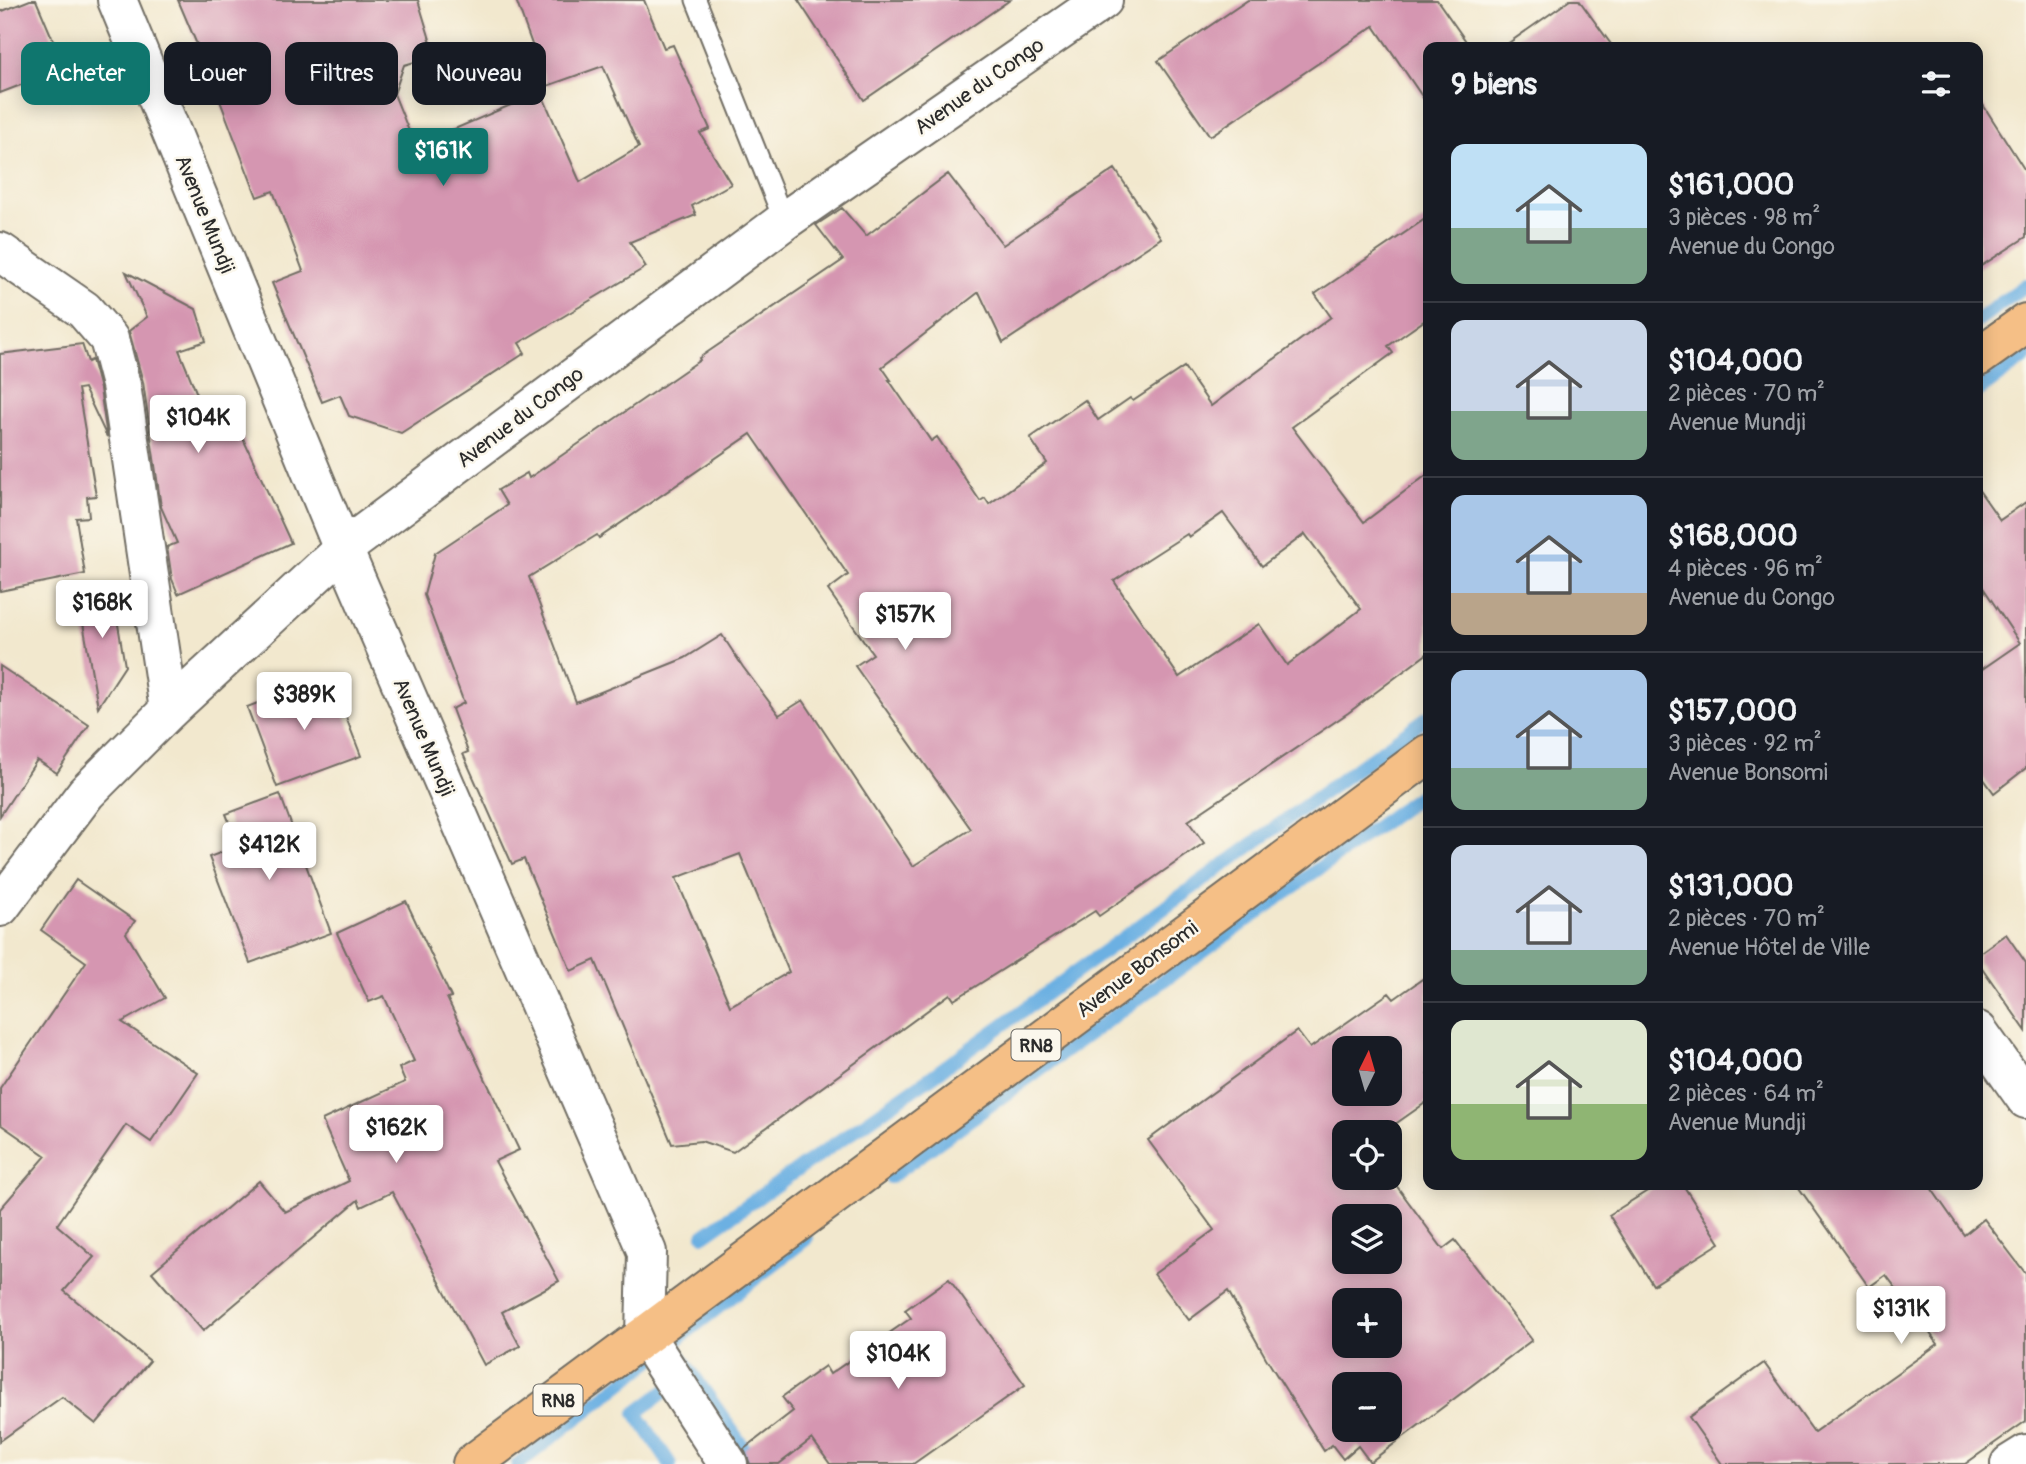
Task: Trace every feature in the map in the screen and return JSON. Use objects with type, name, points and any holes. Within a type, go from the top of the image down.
[{"type":"main road","points":[[1983,353],[2026,323]]},
{"type":"main road","name":"Avenue Bonsomi","points":[[645,1336],[1423,758]]},
{"type":"main road","name":"RN8","points":[[472,1464],[645,1336]]},
{"type":"street","name":"Avenue Mundji","points":[[117,0],[343,549],[647,1252],[645,1336]]},
{"type":"street","name":"Avenue du Congo","points":[[0,907],[86,793],[169,710],[343,549],[784,221],[1103,0]]},
{"type":"street","points":[[0,253],[84,310],[109,339],[121,385],[169,710]]},
{"type":"street","points":[[1983,1038],[2026,1099]]},
{"type":"street","points":[[645,1336],[728,1464]]},
{"type":"street","points":[[2010,1464],[2026,1454]]},
{"type":"lane","points":[[696,0],[784,221]]},
{"type":"building","points":[[36,0],[54,42],[21,42],[21,85],[0,93],[0,12]]},
{"type":"building","points":[[178,0],[418,0],[431,42],[412,42],[412,63],[404,65],[398,82],[398,42],[285,42],[285,105],[398,104],[415,146],[511,105],[546,104],[580,182],[639,147],[603,66],[547,86],[546,42],[531,42],[516,0],[644,0],[664,48],[673,45],[710,129],[700,133],[731,184],[692,206],[696,215],[630,242],[646,267],[519,343],[525,353],[401,433],[349,416],[340,395],[322,402],[272,283],[303,271],[273,191],[257,197],[222,105],[271,105],[271,42],[196,42]]},
{"type":"building","points":[[798,0],[1010,0],[864,100]]},
{"type":"building","points":[[1248,0],[1437,0],[1466,42],[1423,42],[1423,98],[1374,26],[1210,136],[1158,61]]},
{"type":"building","points":[[1570,0],[1579,0],[1609,42],[1510,42]]},
{"type":"building","points":[[1983,105],[2026,172],[2026,237],[1983,265]]},
{"type":"building","points":[[1115,169],[1161,238],[1003,343],[979,292],[882,367],[931,441],[937,437],[980,501],[985,498],[989,504],[1047,463],[1030,438],[1085,400],[1098,420],[1130,398],[1133,401],[1184,367],[1211,406],[1331,317],[1315,294],[1423,220],[1423,322],[1388,346],[1393,353],[1292,427],[1364,522],[1423,478],[1423,657],[1348,713],[1188,821],[1204,843],[1099,916],[1095,911],[954,1000],[950,994],[733,1152],[701,1141],[672,1144],[595,960],[571,971],[524,859],[512,864],[463,754],[468,752],[452,709],[464,703],[424,595],[435,553],[507,505],[498,490],[527,473],[529,478],[843,260],[816,225],[842,208],[866,236],[948,174],[1003,245]],"holes":[[[751,434],[848,575],[828,590],[873,654],[855,666],[971,829],[913,866],[803,700],[779,715],[722,635],[685,658],[576,702],[529,577],[597,535],[599,538]],[[1223,513],[1262,566],[1305,534],[1361,609],[1287,665],[1259,624],[1179,677],[1114,581],[1187,534],[1189,537]],[[740,854],[789,972],[730,1006],[676,878]]]},
{"type":"building","points":[[126,272],[196,309],[206,341],[179,350],[212,431],[235,421],[291,543],[178,594],[172,579],[167,547],[177,543],[161,507],[143,382],[129,331],[147,317]]},
{"type":"building","points":[[82,344],[88,362],[92,360],[100,389],[107,437],[84,388],[78,389],[96,496],[87,497],[89,517],[76,518],[85,574],[0,591],[0,354]]},
{"type":"building","points":[[1983,496],[2000,520],[2026,502],[2026,768],[1994,793],[1983,778],[1983,669],[2020,643],[1983,588]]},
{"type":"building","points":[[112,589],[125,666],[98,707],[78,595]]},
{"type":"building","points":[[0,666],[89,725],[57,773],[37,760],[0,816]]},
{"type":"building","points":[[330,676],[361,756],[277,787],[247,707]]},
{"type":"building","points":[[280,794],[331,933],[250,963],[209,857],[239,846],[226,814]]},
{"type":"building","points":[[76,880],[135,921],[126,933],[165,998],[122,1022],[198,1073],[151,1142],[126,1125],[57,1225],[94,1257],[64,1291],[150,1361],[96,1424],[62,1397],[0,1441],[0,1209],[46,1156],[0,1124],[0,1088],[86,962],[41,930]]},
{"type":"building","points":[[406,901],[451,997],[447,998],[519,1150],[495,1161],[559,1281],[502,1312],[520,1346],[484,1365],[392,1192],[361,1207],[358,1200],[203,1331],[152,1272],[259,1181],[285,1212],[349,1181],[322,1120],[405,1082],[399,1068],[414,1061],[384,996],[369,1002],[337,933]]},
{"type":"building","points":[[2006,934],[2026,963],[2026,1031],[1983,969],[1983,950]]},
{"type":"building","points":[[1423,979],[1423,1105],[1401,1120],[1332,1120],[1332,1190],[1400,1190],[1443,1249],[1455,1240],[1532,1340],[1402,1438],[1402,1372],[1332,1372],[1332,1442],[1397,1442],[1370,1462],[1358,1446],[1343,1459],[1332,1445],[1324,1451],[1228,1291],[1189,1320],[1154,1274],[1214,1230],[1148,1140],[1297,1031],[1310,1048],[1389,993],[1394,999]]},
{"type":"building","points":[[1649,1190],[1686,1190],[1720,1243],[1653,1285],[1609,1215]]},
{"type":"building","points":[[1801,1190],[1932,1190],[1964,1235],[1984,1219],[2026,1274],[2026,1421],[1965,1464],[1722,1464],[1689,1417],[1764,1363],[1814,1432],[1938,1344],[1886,1275],[1869,1287]]},
{"type":"building","points":[[949,1279],[1025,1385],[913,1464],[830,1464],[812,1439],[779,1464],[750,1464],[744,1449],[793,1411],[782,1397],[825,1366],[830,1374],[911,1318],[905,1310]]},
{"type":"waterway","points":[[1983,316],[2026,285]]},
{"type":"waterway","points":[[1983,387],[2026,356]]},
{"type":"waterway","points":[[704,1235],[931,1077],[1423,721]]},
{"type":"waterway","points":[[890,1177],[1423,794]]},
{"type":"waterway","points":[[518,1464],[806,1239]]},
{"type":"waterway","points":[[676,1350],[755,1464]]},
{"type":"waterway","points":[[670,1464],[636,1413],[676,1383]]}]
